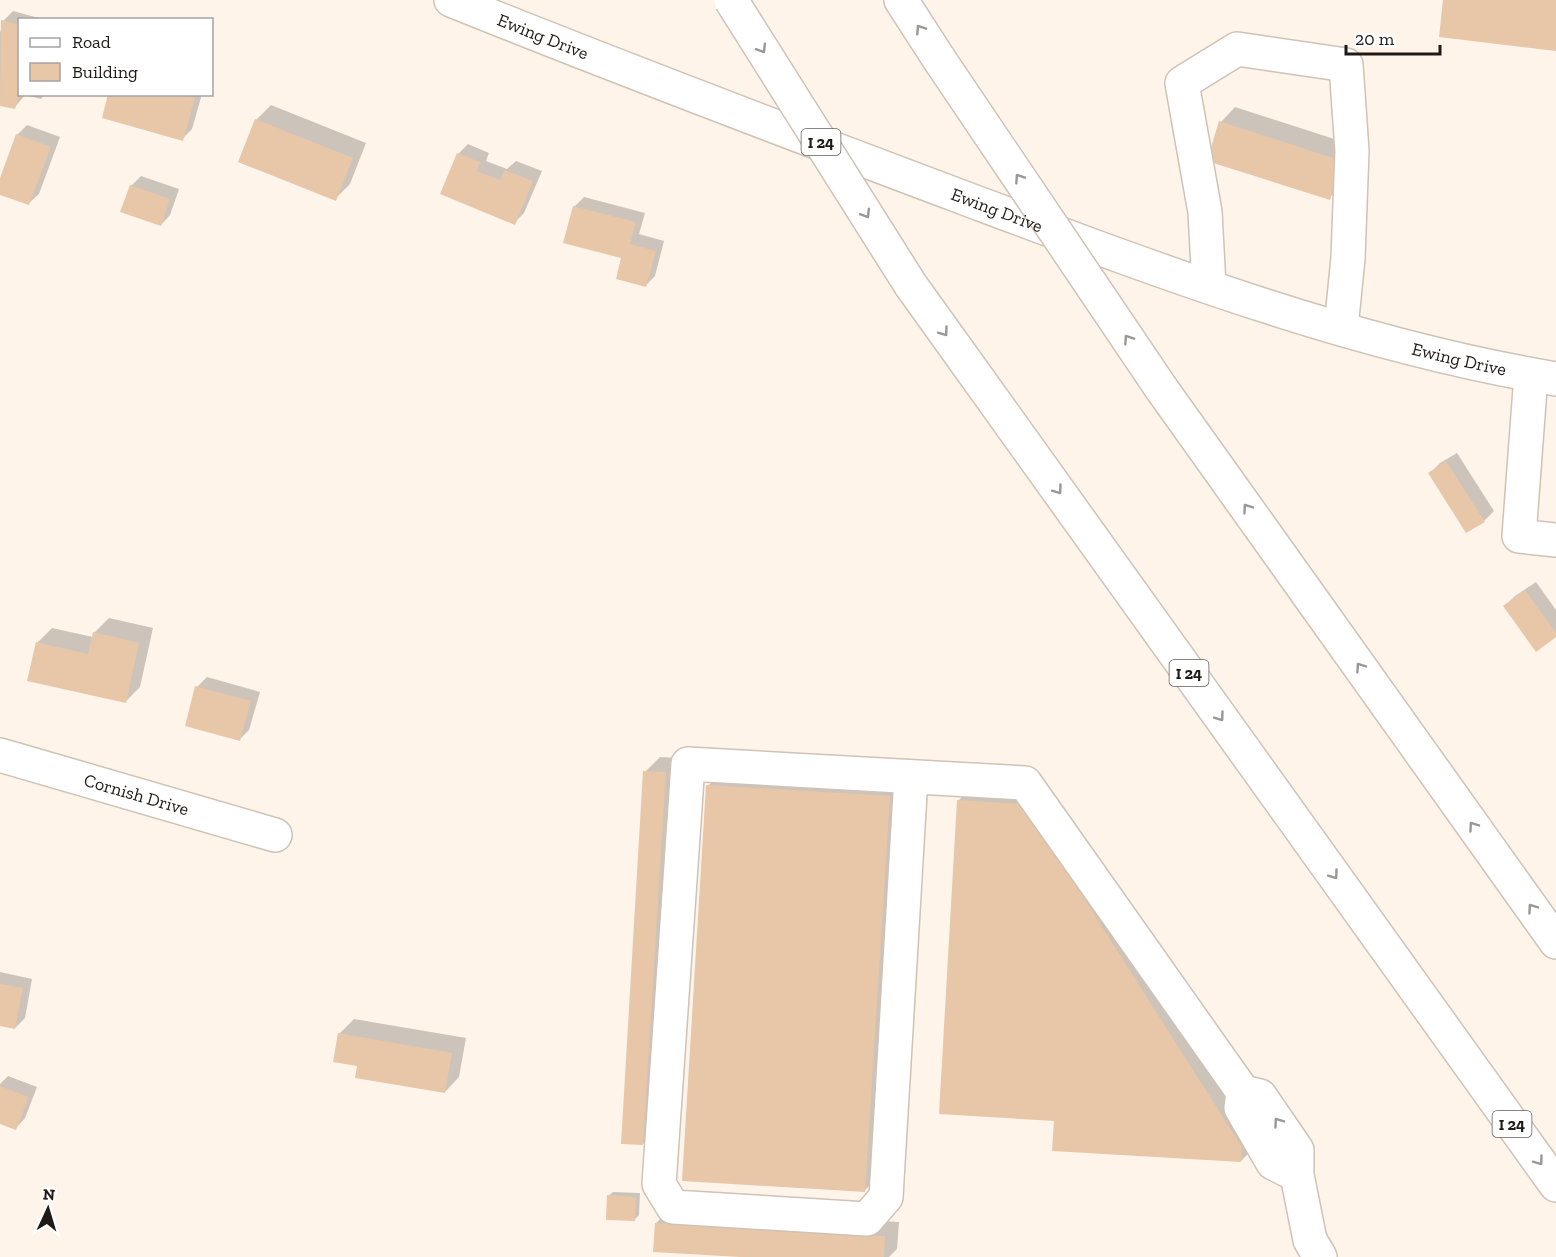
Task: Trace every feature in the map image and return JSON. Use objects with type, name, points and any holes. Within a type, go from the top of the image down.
[{"type":"main road","name":"Ewing Drive","points":[[451,0],[733,111],[1150,268],[1369,338],[1491,368],[1544,377]]},
{"type":"main road","name":"I 24","points":[[731,0],[910,284],[1556,1185]]},
{"type":"main road","points":[[901,0],[1161,388],[1556,942]]},
{"type":"main road","points":[[1209,286],[1205,212],[1182,83],[1237,50],[1346,65],[1352,151],[1348,258],[1341,328]]},
{"type":"main road","points":[[1544,377],[1519,536],[1556,540]]},
{"type":"main road","name":"Cornish Drive","points":[[0,755],[275,835]]},
{"type":"main road","points":[[911,777],[886,1197],[867,1220],[673,1207],[659,1184],[687,764],[1025,783],[1244,1092],[1260,1096],[1298,1150],[1297,1175],[1310,1240],[1320,1257]]},
{"type":"building","points":[[1443,0],[1556,0],[1556,51],[1439,37]]},
{"type":"building","points":[[1,20],[18,24],[20,96],[15,109],[0,106]]},
{"type":"building","points":[[108,96],[188,96],[195,98],[183,141],[102,118]]},
{"type":"building","points":[[255,119],[353,158],[336,201],[238,162]]},
{"type":"building","points":[[1219,121],[1342,161],[1330,200],[1207,161]]},
{"type":"building","points":[[16,134],[51,147],[29,205],[0,195],[0,178]]},
{"type":"building","points":[[457,153],[480,162],[477,171],[500,180],[505,170],[533,181],[515,225],[440,194]]},
{"type":"building","points":[[130,185],[170,199],[161,226],[120,212]]},
{"type":"building","points":[[573,206],[636,222],[630,244],[656,251],[646,287],[616,279],[621,258],[563,243]]},
{"type":"building","points":[[1446,461],[1485,522],[1466,533],[1428,473]]},
{"type":"building","points":[[1525,590],[1556,633],[1556,637],[1536,652],[1503,606]]},
{"type":"building","points":[[93,632],[139,643],[126,703],[27,681],[36,642],[88,654]]},
{"type":"building","points":[[195,686],[251,701],[240,741],[185,726]]},
{"type":"building","points":[[643,771],[666,772],[643,1145],[621,1144]]},
{"type":"building","points":[[706,785],[890,796],[865,1192],[682,1181]]},
{"type":"building","points":[[957,800],[1024,804],[1242,1147],[1241,1162],[1052,1151],[1054,1121],[939,1114]]},
{"type":"building","points":[[0,984],[23,988],[15,1029],[0,1026]]},
{"type":"building","points":[[338,1033],[452,1053],[445,1093],[355,1078],[357,1066],[333,1062]]},
{"type":"building","points":[[0,1086],[29,1097],[16,1130],[0,1124]]},
{"type":"building","points":[[607,1195],[636,1197],[635,1221],[606,1220]]},
{"type":"building","points":[[655,1223],[885,1236],[884,1257],[740,1257],[653,1252]]}]
